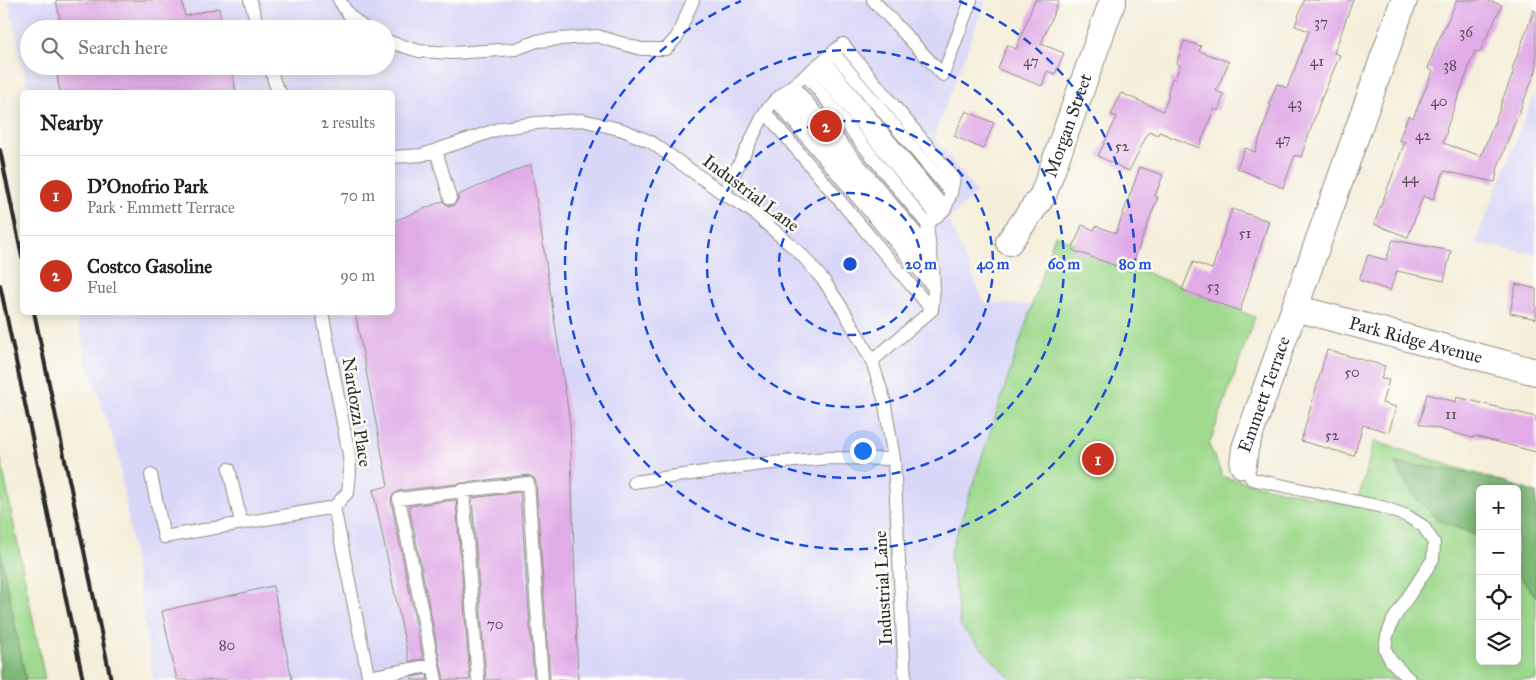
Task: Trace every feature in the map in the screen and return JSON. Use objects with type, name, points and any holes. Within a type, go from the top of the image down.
[{"type":"street","name":"Morgan Street","points":[[1009,242],[1043,194],[1113,0]]},
{"type":"street","name":"Emmett Terrace","points":[[1244,465],[1245,448],[1404,0]]},
{"type":"street","name":"Park Ridge Avenue","points":[[1295,308],[1536,372]]},
{"type":"lane","points":[[251,0],[257,20]]},
{"type":"lane","points":[[339,0],[355,20]]},
{"type":"lane","points":[[395,44],[419,51],[453,53],[516,49],[537,41],[597,36],[640,49],[666,49],[677,36],[694,0]]},
{"type":"lane","points":[[873,0],[943,75],[971,0]]},
{"type":"lane","points":[[724,194],[765,112],[784,92],[819,63]]},
{"type":"lane","points":[[819,63],[951,193],[937,217],[930,250],[934,288],[932,310],[872,361]]},
{"type":"lane","points":[[819,63],[937,217]]},
{"type":"lane","points":[[819,63],[937,217]]},
{"type":"lane","points":[[273,75],[278,88]]},
{"type":"lane","points":[[784,92],[930,250]]},
{"type":"lane","points":[[784,92],[933,269]]},
{"type":"lane","points":[[784,92],[934,288]]},
{"type":"lane","points":[[765,112],[932,310]]},
{"type":"lane","name":"Industrial Lane","points":[[395,157],[422,155],[502,128],[536,123],[582,120],[624,130],[651,142],[724,194],[753,212],[802,255],[814,268],[844,311],[872,361],[884,400],[894,459],[904,680]]},
{"type":"lane","points":[[436,150],[450,198]]},
{"type":"lane","name":"Nardozzi Place","points":[[323,315],[349,455],[348,492],[334,507]]},
{"type":"lane","points":[[634,482],[762,464],[828,458],[894,459]]},
{"type":"lane","name":"Emmett Terrace","points":[[1244,465],[1252,479],[1382,507],[1407,516],[1423,526],[1434,543],[1433,559],[1393,620],[1387,636],[1385,649],[1391,661],[1410,680]]},
{"type":"lane","points":[[229,469],[241,523]]},
{"type":"lane","points":[[151,475],[164,537],[334,507],[369,678],[432,666]]},
{"type":"lane","points":[[436,680],[399,499],[528,483],[542,680]]},
{"type":"lane","points":[[463,490],[478,680]]},
{"type":"shaded area","points":[[8,0],[986,0],[934,137],[976,192],[949,220],[984,303],[1032,305],[950,554],[961,627],[1012,680],[153,680],[118,454],[86,358],[76,315],[395,315],[395,90],[29,90],[25,75],[395,75],[395,20],[20,20],[20,53]]},
{"type":"shaded area","points":[[1536,90],[1536,254],[1475,243]]},
{"type":"green space","points":[[1055,235],[1255,317],[1209,445],[1223,477],[1356,507],[1374,441],[1511,485],[1476,485],[1476,665],[1521,665],[1521,488],[1536,493],[1536,680],[1012,680],[961,627],[950,554]]},
{"type":"green space","points":[[0,455],[45,680],[0,680]]},
{"type":"green space","points":[[1395,463],[1475,473],[1512,485],[1476,485],[1476,535],[1438,520],[1412,494]]},
{"type":"green space","points":[[1521,488],[1536,493],[1536,597],[1521,578]]},
{"type":"green space","points":[[0,549],[26,680],[2,680],[0,674]]},
{"type":"building","points":[[56,0],[182,0],[185,16],[219,8],[221,20],[60,20]]},
{"type":"building","points":[[1035,0],[1059,0],[1041,44],[1064,53],[1055,74],[1047,71],[1042,86],[998,69],[1007,45],[1016,49]]},
{"type":"building","points":[[1304,0],[1353,0],[1334,53],[1340,55],[1320,102],[1301,157],[1295,155],[1283,188],[1237,168],[1245,148],[1255,152],[1277,84],[1287,88],[1309,31],[1295,26]]},
{"type":"building","points":[[1457,0],[1486,0],[1502,5],[1479,53],[1475,51],[1443,143],[1481,156],[1514,71],[1512,70],[1534,10],[1536,11],[1536,71],[1509,137],[1498,167],[1495,182],[1444,171],[1433,200],[1423,196],[1408,237],[1374,224],[1405,142],[1399,140],[1408,116],[1413,118],[1433,71],[1428,69],[1435,48]]},
{"type":"building","points":[[1184,41],[1201,46],[1199,51],[1229,62],[1216,91],[1224,94],[1218,111],[1214,109],[1199,148],[1159,132],[1158,135],[1149,131],[1129,171],[1098,156],[1117,117],[1111,115],[1121,93],[1163,111],[1169,95],[1167,94],[1172,78],[1175,79],[1180,65],[1177,63]]},
{"type":"building","points":[[57,75],[233,75],[236,90],[60,90]]},
{"type":"building","points":[[966,111],[994,123],[983,149],[954,136]]},
{"type":"building","points":[[531,164],[570,423],[578,680],[550,680],[536,482],[534,478],[528,475],[398,491],[392,496],[391,501],[423,659],[409,661],[373,490],[388,486],[356,315],[395,315],[395,221],[443,201],[448,206],[453,206],[458,200],[458,195]]},
{"type":"building","points":[[1140,167],[1163,175],[1155,196],[1158,197],[1130,271],[1072,250],[1082,225],[1094,230],[1096,226],[1116,233]]},
{"type":"building","points":[[1232,209],[1269,221],[1240,311],[1182,290],[1193,262],[1212,269]]},
{"type":"building","points":[[1393,240],[1451,251],[1444,281],[1397,271],[1390,291],[1359,280],[1368,255],[1386,260]]},
{"type":"building","points":[[1516,284],[1536,289],[1536,319],[1510,313]]},
{"type":"building","points":[[1327,350],[1385,366],[1381,379],[1389,380],[1382,403],[1396,407],[1389,432],[1363,425],[1354,456],[1301,441]]},
{"type":"building","points":[[1427,394],[1456,402],[1457,397],[1536,417],[1536,452],[1419,424]]},
{"type":"building","points":[[520,492],[534,680],[486,680],[472,498]]},
{"type":"building","points":[[456,500],[470,680],[444,680],[409,506]]},
{"type":"building","points":[[273,586],[292,680],[177,680],[162,611]]},
{"type":"building","points":[[427,674],[428,680],[412,680],[412,677]]},
{"type":"railway","points":[[0,150],[20,247]]},
{"type":"railway","points":[[0,285],[83,680]]},
{"type":"railway","points":[[35,315],[111,680]]},
{"type":"place","name":"Costco Gasoline","points":[[826,126]]},
{"type":"place","name":"D'Onofrio Park","points":[[1098,459]]}]
